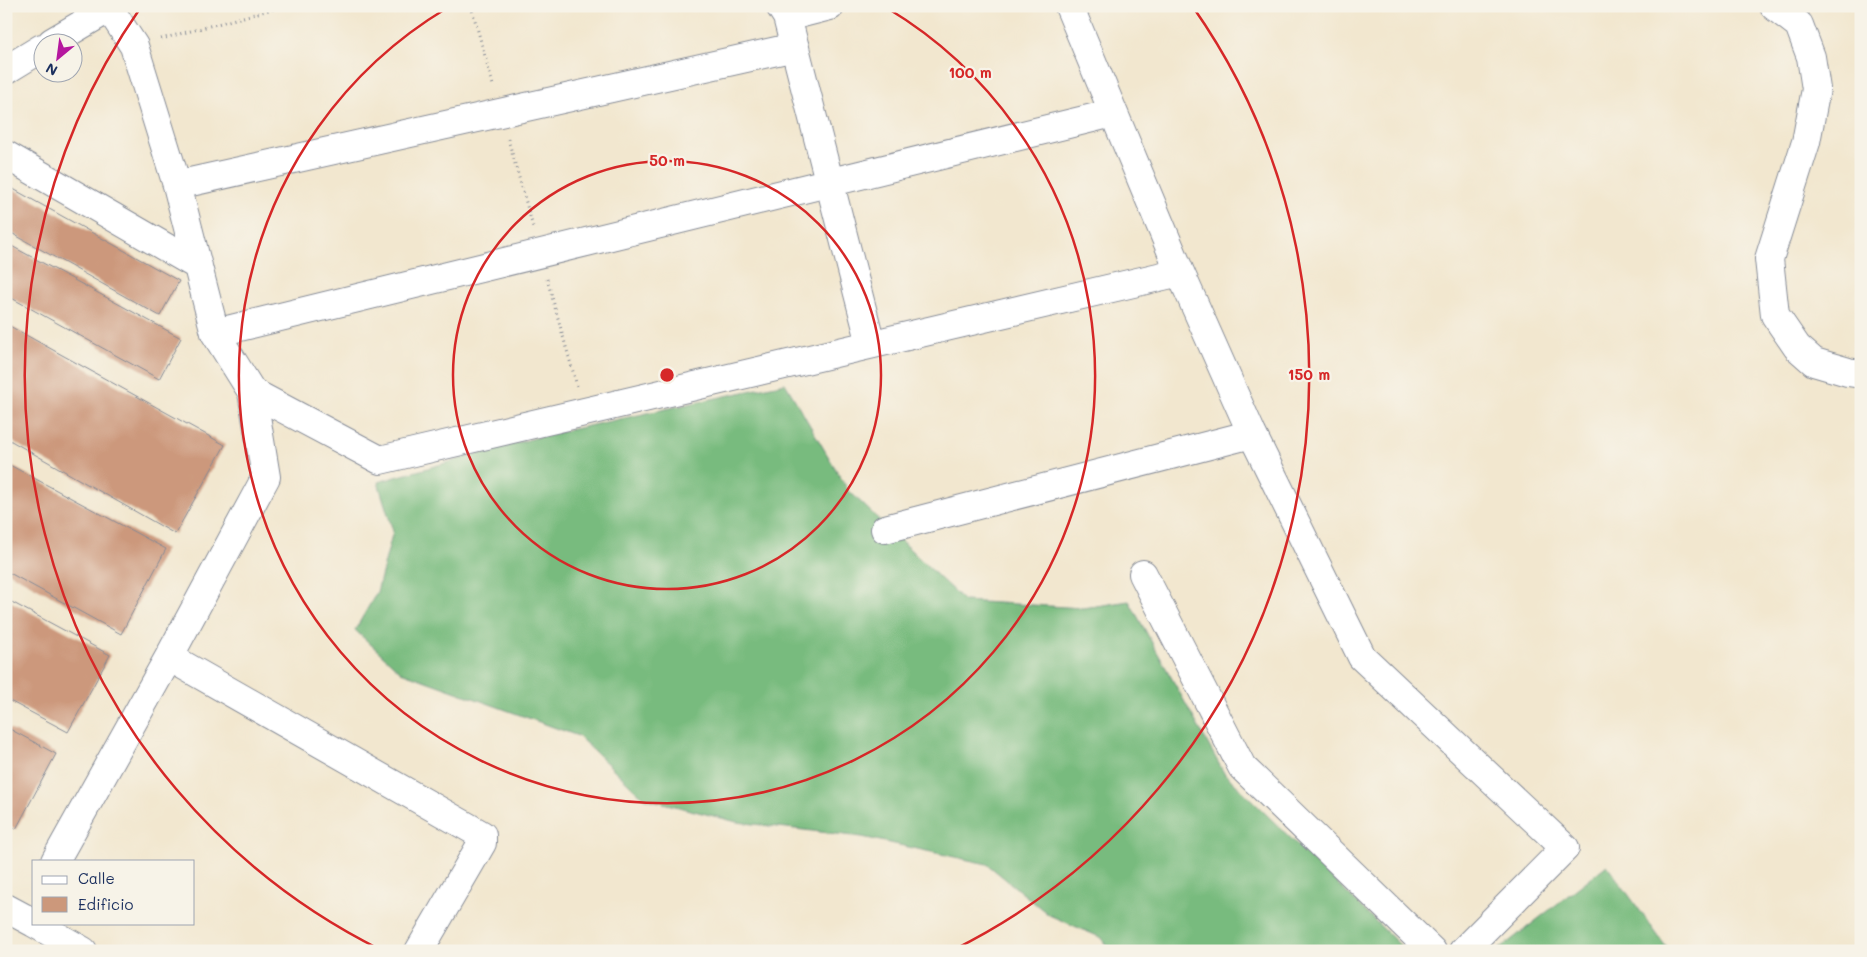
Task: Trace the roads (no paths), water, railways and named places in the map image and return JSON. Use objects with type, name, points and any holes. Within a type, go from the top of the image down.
[{"type":"main road","points":[[830,6],[784,12],[795,48],[871,344]]},
{"type":"main road","points":[[1069,6],[1180,272],[1252,434],[1362,657],[1565,848],[1463,951]]},
{"type":"main road","points":[[1774,6],[1799,26],[1811,57],[1816,89],[1806,142],[1769,259],[1775,314],[1797,347],[1814,362],[1861,374]]},
{"type":"main road","points":[[56,860],[169,657],[266,477],[252,392],[215,333],[177,185],[134,46],[111,7],[69,32]]},
{"type":"main road","points":[[177,185],[795,48]]},
{"type":"main road","points":[[6,70],[32,54]]},
{"type":"main road","points":[[215,333],[1113,113]]},
{"type":"main road","points":[[6,155],[198,266]]},
{"type":"main road","points":[[252,392],[380,460],[1180,272]]},
{"type":"main road","points":[[885,529],[1252,434]]},
{"type":"main road","points":[[1143,574],[1242,767],[1432,951]]},
{"type":"main road","points":[[169,657],[482,835],[482,843],[419,951]]},
{"type":"main road","points":[[41,924],[83,951]]}]
